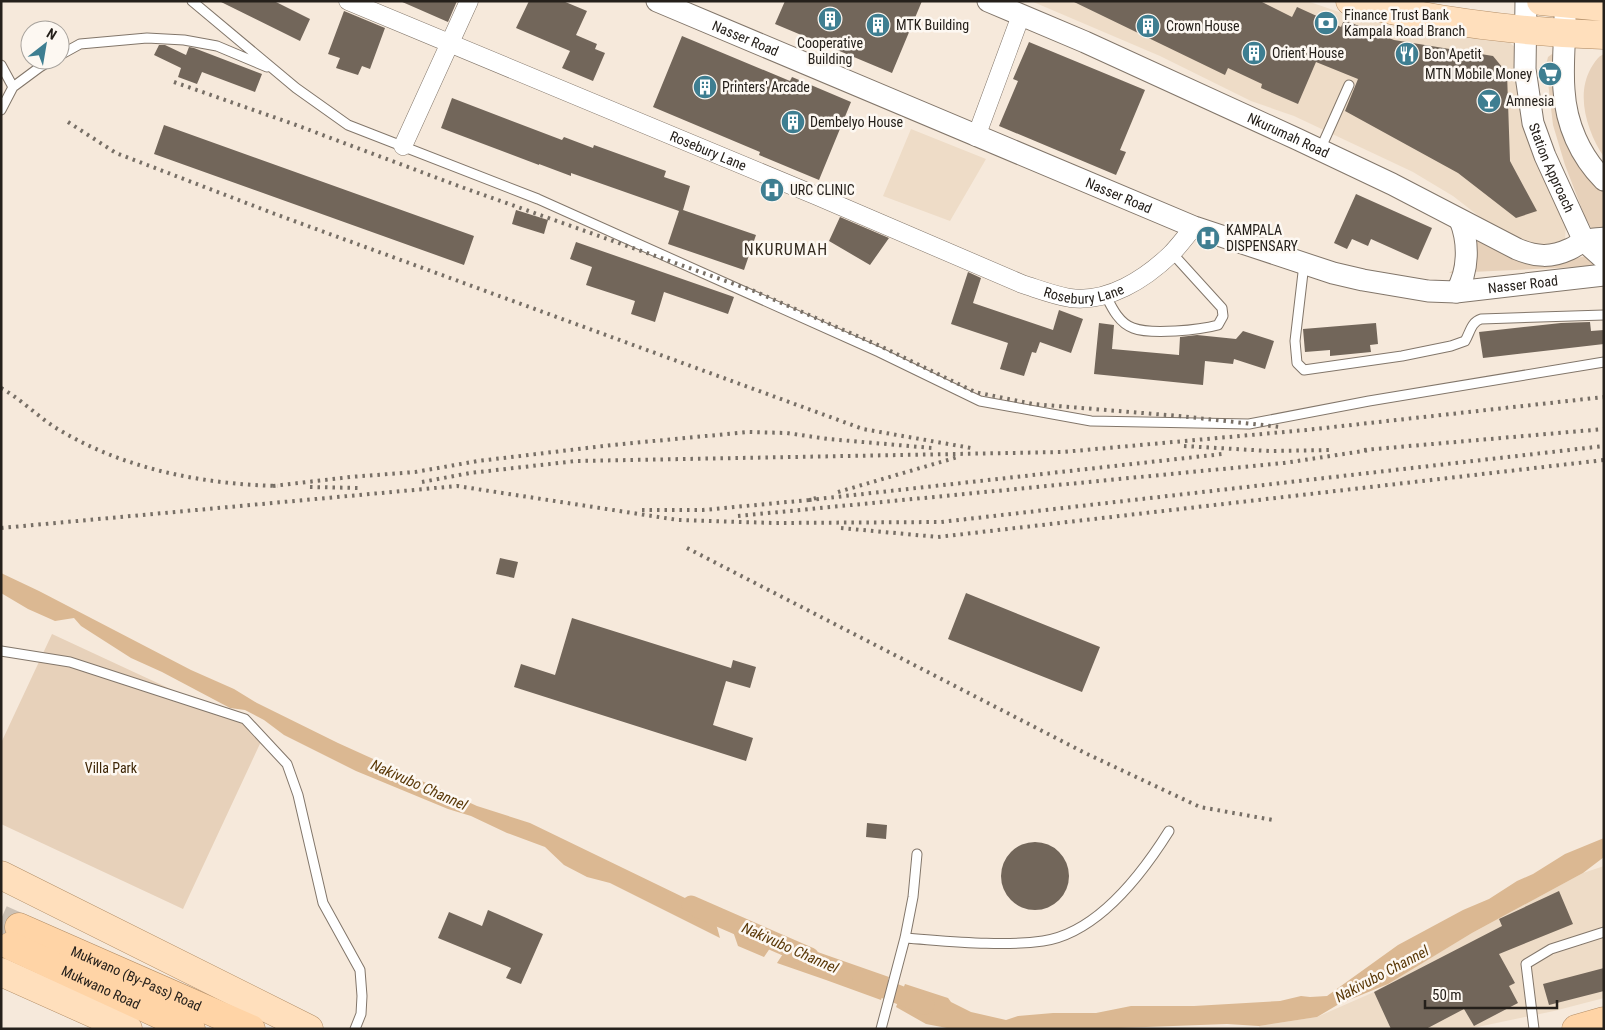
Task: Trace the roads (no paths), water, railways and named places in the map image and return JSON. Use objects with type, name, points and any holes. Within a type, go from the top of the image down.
[{"type":"highway","name":"Mukwano Road","points":[[15,937],[191,1029]]},
{"type":"highway","name":"Mukwano (By-Pass) Road","points":[[15,937],[251,1029]]},
{"type":"highway","points":[[1576,1029],[1604,1021]]},
{"type":"main road","points":[[1350,1],[1423,16],[1525,31],[1604,35]]},
{"type":"main road","points":[[1553,3],[1604,7]]},
{"type":"main road","points":[[7,879],[309,1029]]},
{"type":"main road","points":[[1,972],[128,1029]]},
{"type":"street","name":"Rosebury Lane","points":[[348,1],[818,196],[1022,284],[1052,294],[1071,298],[1092,298],[1106,296],[1119,291],[1147,273],[1172,253],[1194,227]]},
{"type":"street","points":[[403,146],[469,1]]},
{"type":"street","name":"Nasser Road","points":[[657,1],[976,137],[1194,227],[1333,273],[1393,286],[1428,291],[1456,292],[1604,275]]},
{"type":"street","name":"Nkurumah Road","points":[[988,1],[1084,42],[1320,150],[1392,184],[1516,250],[1534,255],[1551,256],[1594,240]]},
{"type":"street","name":"Station Approach","points":[[1526,1],[1525,69],[1533,122],[1545,156],[1604,259]]},
{"type":"street","points":[[1553,3],[1565,34],[1564,88],[1568,115],[1579,146],[1588,161],[1604,180]]},
{"type":"street","points":[[976,137],[1021,16]]},
{"type":"street","points":[[1456,292],[1463,278],[1466,263],[1466,240],[1460,220]]},
{"type":"lane","points":[[192,1],[296,88],[348,125],[546,203],[870,348],[980,401],[1091,421],[1248,424],[1369,401],[1604,362]]},
{"type":"lane","points":[[70,50],[80,44],[147,38],[184,40],[217,46],[276,71]]},
{"type":"lane","points":[[1,65],[13,87]]},
{"type":"lane","points":[[1,110],[13,87],[36,70]]},
{"type":"lane","points":[[1320,150],[1349,85]]},
{"type":"lane","points":[[1106,296],[1120,320],[1133,328],[1152,330],[1204,329],[1218,325],[1222,316],[1222,308],[1172,253]]},
{"type":"lane","points":[[1304,264],[1295,341],[1298,364],[1304,370],[1391,358],[1451,346],[1465,341],[1473,324],[1476,320],[1481,319],[1604,315]]},
{"type":"lane","points":[[1,651],[70,662],[245,718],[287,764],[298,795],[323,903],[360,970],[362,996],[360,1014],[354,1029]]},
{"type":"lane","points":[[905,938],[1016,943],[1044,941],[1072,932],[1108,908],[1139,875],[1169,831]]},
{"type":"lane","points":[[881,1029],[905,938],[913,897],[917,854]]},
{"type":"lane","points":[[1534,1029],[1526,964],[1551,949],[1604,932]]},
{"type":"water","points":[[1,573],[338,743],[477,806],[530,823],[685,898],[712,909],[720,938],[610,883],[587,877],[564,865],[545,847],[356,771],[284,735],[264,720],[245,710],[230,708],[131,658],[81,626],[74,618],[55,621],[28,609],[1,593]]},
{"type":"water","points":[[1604,838],[1604,857],[1583,873],[1472,933],[1388,984],[1339,1004],[1317,1017],[1259,1026],[1227,1024],[1119,1028],[952,1029],[926,1024],[896,1007],[905,984],[948,998],[951,1002],[971,1012],[1006,1020],[1018,1016],[1053,1013],[1096,1013],[1131,1006],[1194,1006],[1280,1001],[1301,996],[1327,996],[1398,945],[1463,910],[1489,899],[1565,854]]},
{"type":"water","points":[[727,914],[779,935],[764,957],[738,946]]},
{"type":"water","points":[[792,940],[809,949],[889,977],[881,1000],[777,963]]},
{"type":"waterway","name":"Nakivubo Channel","points":[[691,905],[810,957]]},
{"type":"waterway","name":"Nakivubo Channel","points":[[862,980],[925,1005]]},
{"type":"tunnel","points":[[1,919],[19,927]]},
{"type":"railway","points":[[174,82],[754,291],[880,346],[975,392],[1033,404],[1179,416],[1281,427]]},
{"type":"railway","points":[[68,122],[116,153],[275,214],[863,429],[971,448]]},
{"type":"railway","points":[[1,388],[56,428],[108,454],[135,464],[192,478],[249,485],[278,486]]},
{"type":"railway","points":[[422,482],[470,473],[576,461],[1063,452],[1306,430],[1604,397]]},
{"type":"railway","points":[[1364,450],[1604,429]]},
{"type":"railway","points":[[273,486],[415,472],[478,461],[612,445],[748,432],[787,433],[828,439],[932,448]]},
{"type":"railway","points":[[1184,446],[1269,451],[1329,450]]},
{"type":"railway","points":[[1,528],[457,486],[678,520],[774,523],[941,522],[1604,446]]},
{"type":"railway","points":[[738,516],[1284,463],[1370,450]]},
{"type":"railway","points":[[809,500],[1222,454]]},
{"type":"railway","points":[[838,492],[958,457]]},
{"type":"railway","points":[[841,528],[938,537],[1604,460]]},
{"type":"railway","points":[[310,487],[360,488]]},
{"type":"railway","points":[[642,510],[703,510],[816,498]]},
{"type":"railway","points":[[687,548],[1085,753],[1200,807],[1273,820]]},
{"type":"place","name":"Cooperative Building","points":[[830,19]]},
{"type":"place","name":"Finance Trust Bank Kampala Road Branch","points":[[1326,23]]},
{"type":"place","name":"MTK Building","points":[[878,25]]},
{"type":"place","name":"Crown House","points":[[1148,26]]},
{"type":"place","name":"Orient House","points":[[1254,53]]},
{"type":"place","name":"Bon Apetit","points":[[1407,54]]},
{"type":"place","name":"MTN Mobile Money","points":[[1550,74]]},
{"type":"place","name":"Printers' Arcade","points":[[705,87]]},
{"type":"place","name":"Amnesia","points":[[1489,101]]},
{"type":"place","name":"Dembelyo House","points":[[793,122]]},
{"type":"place","name":"URC CLINIC","points":[[772,190]]},
{"type":"place","name":"KAMPALA DISPENSARY","points":[[1208,238]]},
{"type":"district","name":"NKURUMAH","points":[[786,249]]},
{"type":"park label","name":"Villa Park","points":[[111,768]]}]
